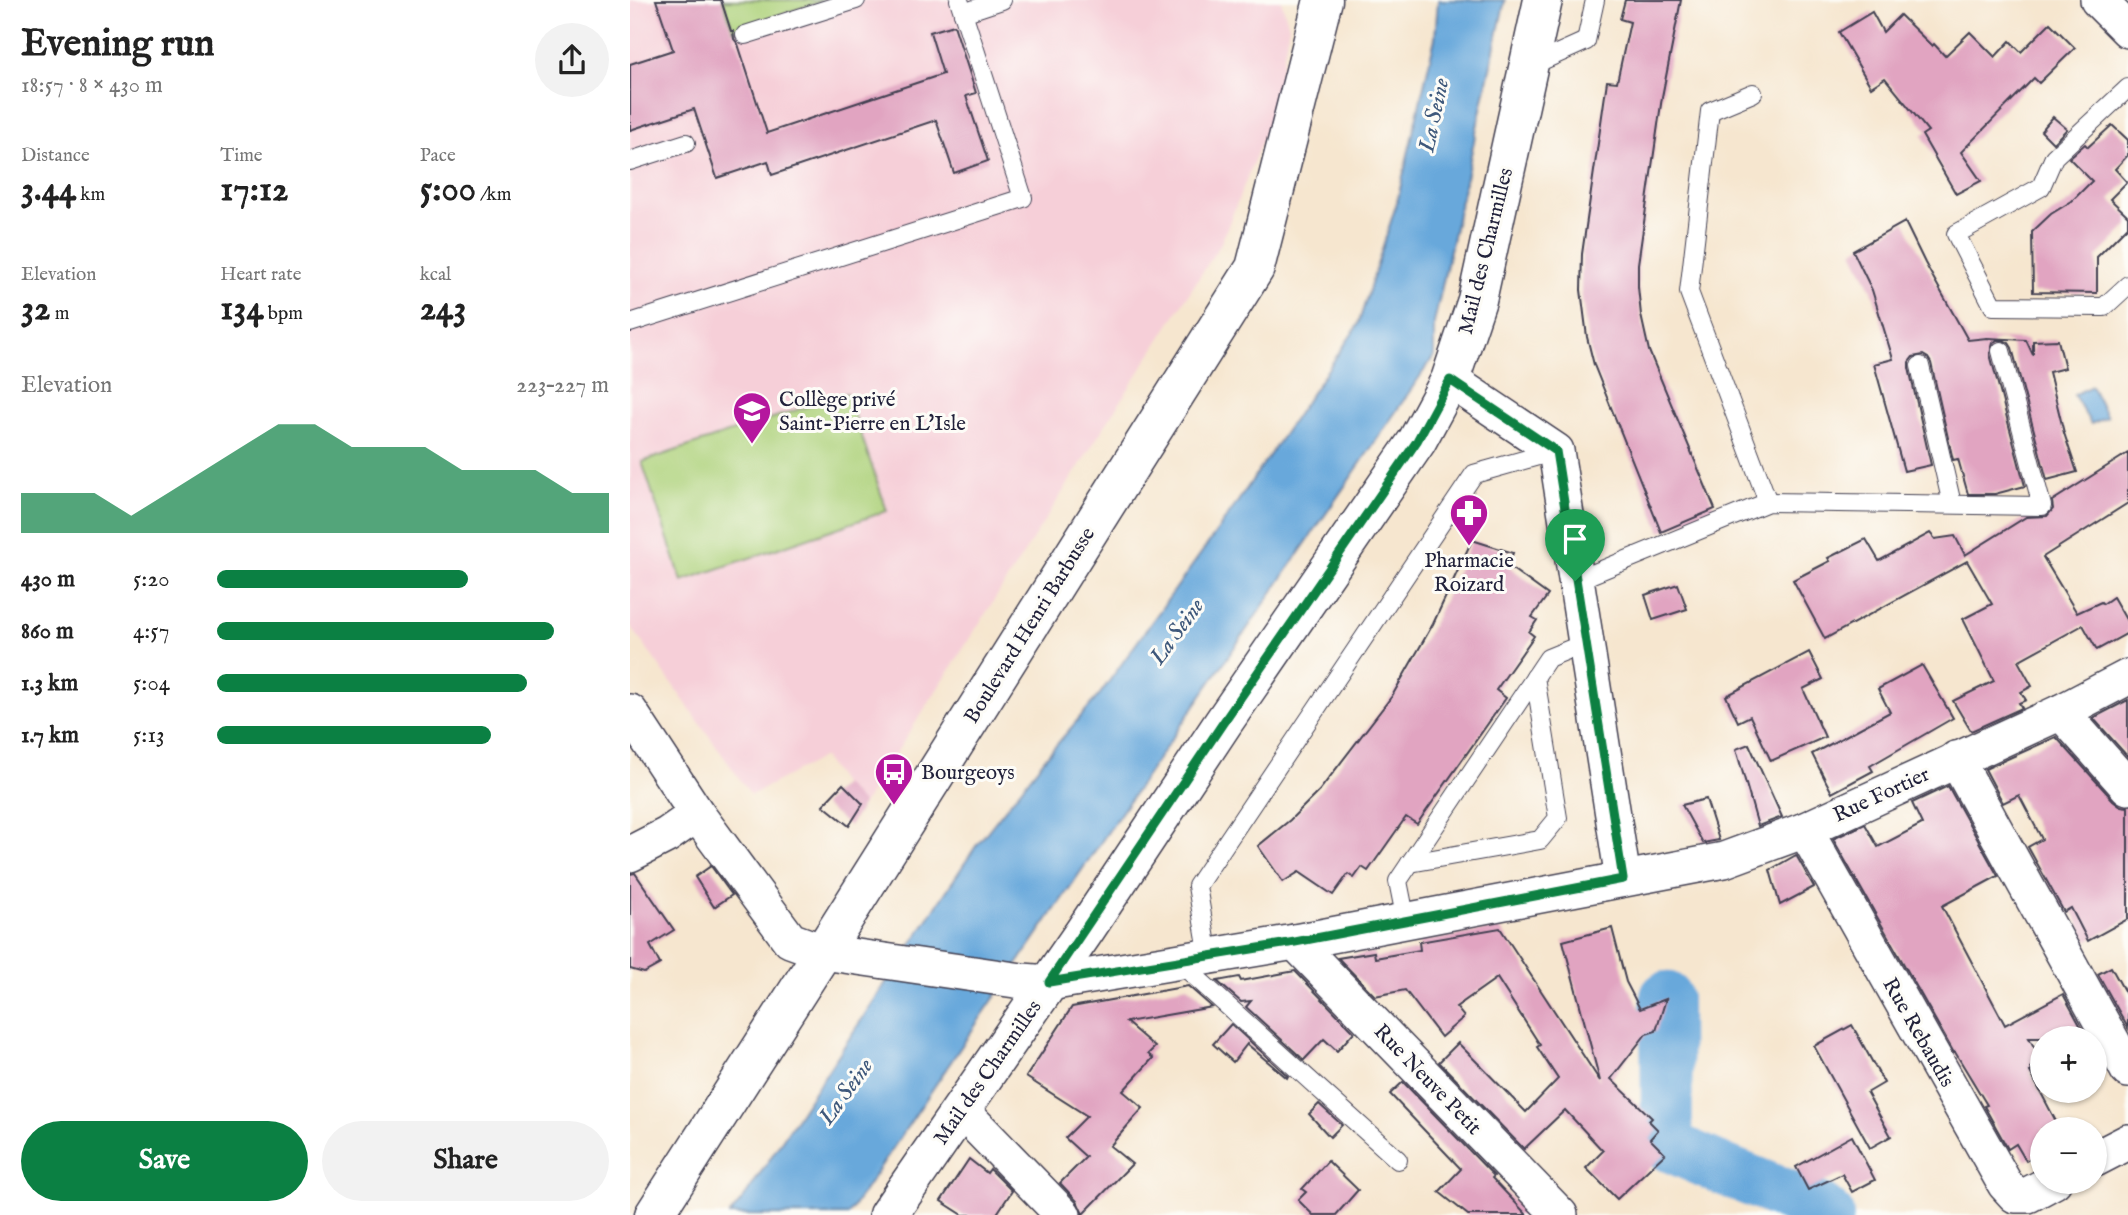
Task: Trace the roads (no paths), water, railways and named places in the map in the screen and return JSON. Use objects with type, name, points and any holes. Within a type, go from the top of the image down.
[{"type":"main road","name":"Boulevard Henri Barbusse","points":[[654,1215],[833,953],[1255,268],[1323,0]]},
{"type":"main road","name":"Mail des Charmilles","points":[[888,1215],[1417,441],[1450,380],[1477,300],[1543,0]]},
{"type":"street","points":[[2098,0],[2128,30]]},
{"type":"street","points":[[1450,380],[1556,451],[1623,879]]},
{"type":"street","name":"Rue Fortier","points":[[630,712],[697,814],[790,940],[833,953],[1002,978],[1049,982],[1295,942],[1724,860],[1805,830],[2061,712],[2128,677]]},
{"type":"street","points":[[2061,712],[2128,787]]},
{"type":"street","points":[[1956,759],[2128,1070]]},
{"type":"street","points":[[630,854],[667,835],[697,814]]},
{"type":"street","name":"Rue Rebaudis","points":[[1805,830],[2005,1184],[2015,1195],[2030,1194]]},
{"type":"street","name":"Rue Neuve Petit","points":[[1295,942],[1560,1215]]},
{"type":"street","points":[[961,1110],[1063,1215]]},
{"type":"street","points":[[2107,1153],[2128,1142]]},
{"type":"lane","points":[[745,35],[856,0]]},
{"type":"lane","points":[[630,324],[1023,198],[961,6],[1002,0]]},
{"type":"lane","points":[[1528,67],[1586,41],[1595,0]]},
{"type":"lane","points":[[2128,88],[2054,158],[2041,187],[1956,234],[1993,306],[2104,307],[2128,285]]},
{"type":"lane","points":[[1753,93],[1710,111],[1689,292],[1768,502]]},
{"type":"lane","points":[[630,161],[686,144]]},
{"type":"lane","points":[[1575,581],[1768,502],[2042,506],[2001,351]]},
{"type":"lane","points":[[1920,366],[1952,504]]},
{"type":"lane","points":[[1398,1160],[1194,960],[1197,886],[1474,474],[1556,451]]},
{"type":"lane","points":[[1406,921],[1398,881],[1548,658],[1586,643]]},
{"type":"lane","points":[[1410,863],[1539,840],[1558,818],[1535,677]]},
{"type":"water","name":"La Seine","points":[[1438,0],[1505,0],[1434,323],[1434,356],[848,1215],[730,1215],[746,1195],[976,846],[1100,694],[1230,513],[1358,325],[1397,202],[1435,38]]},
{"type":"water","points":[[2091,386],[2107,417],[2091,424],[2074,395]]},
{"type":"waterway","points":[[1666,997],[1667,1145],[1821,1209],[1828,1215]]},
{"type":"place","name":"Collège privé Saint-Pierre en L'Isle","points":[[752,445]]},
{"type":"place","name":"Pharmacie Roizard","points":[[1469,547]]},
{"type":"place","name":"Bourgeoys","points":[[894,806]]}]
